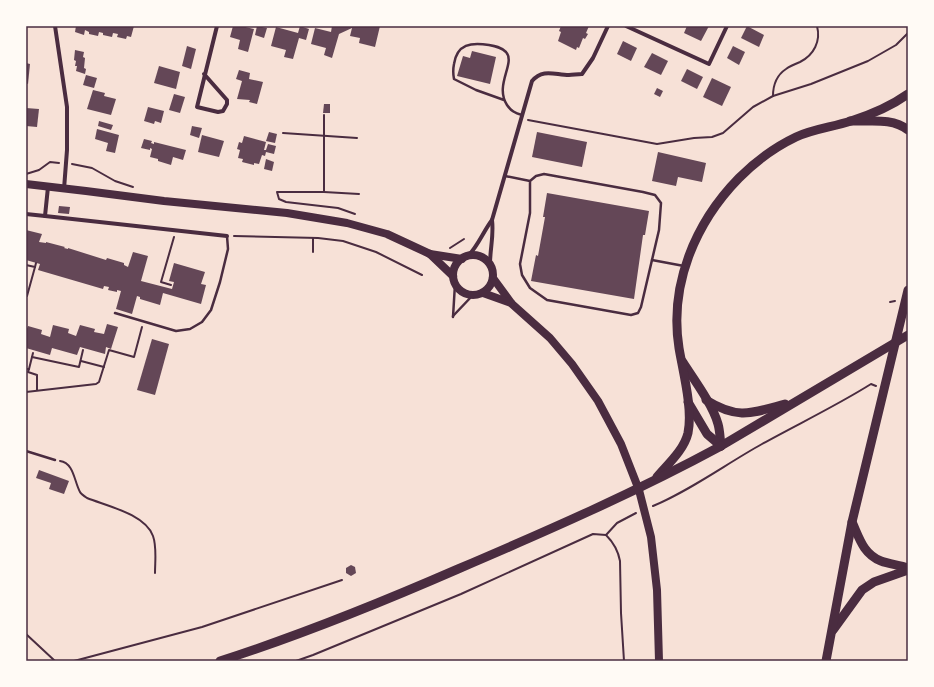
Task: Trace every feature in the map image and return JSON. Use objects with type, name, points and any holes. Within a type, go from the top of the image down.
[{"type":"main road","points":[[654,481],[678,453],[686,439],[689,424],[688,402],[679,348],[677,320],[684,266],[706,219],[721,197],[740,177],[775,148],[797,137],[829,126],[850,121],[889,105],[908,94]]},
{"type":"main road","points":[[850,121],[886,122],[898,124],[908,130]]},
{"type":"main road","points":[[26,184],[164,201],[287,213],[348,223],[387,234],[430,254],[465,258],[474,256],[480,257],[486,260],[492,268],[493,278],[490,287],[483,293],[472,295],[462,292],[454,280],[430,254]]},
{"type":"main road","points":[[454,280],[456,265],[465,258]]},
{"type":"main road","points":[[493,278],[512,304],[550,338],[572,364],[598,401],[621,444],[639,490],[651,537],[656,590],[659,661]]},
{"type":"main road","points":[[826,661],[852,522],[908,290]]},
{"type":"main road","points":[[483,293],[512,304]]},
{"type":"main road","points":[[220,661],[347,615],[431,581],[527,540],[654,481],[721,446],[908,335]]},
{"type":"main road","points":[[682,362],[706,400],[718,424],[721,446]]},
{"type":"main road","points":[[706,400],[722,409],[742,414],[752,414],[798,401]]},
{"type":"main road","points":[[688,402],[707,434],[721,446]]},
{"type":"main road","points":[[852,522],[862,545],[870,555],[881,561],[908,569]]},
{"type":"main road","points":[[831,633],[862,590],[874,582],[908,569]]},
{"type":"street","points":[[55,26],[66,94],[67,150],[64,189]]},
{"type":"street","points":[[204,74],[227,100],[227,104],[223,111],[218,112],[197,107],[204,74],[217,26]]},
{"type":"street","points":[[465,258],[475,249],[485,229],[492,220],[530,86],[536,76],[546,72],[569,75],[582,74],[594,58],[608,26]]},
{"type":"street","points":[[626,26],[709,64],[727,26]]},
{"type":"street","points":[[45,216],[48,187]]},
{"type":"street","points":[[26,214],[227,236]]},
{"type":"street","points":[[490,264],[493,230],[492,220]]},
{"type":"lane","points":[[504,100],[476,90],[454,79],[454,62],[462,47],[472,43],[479,43],[495,46],[507,53],[509,61],[502,87],[502,94],[511,110],[522,117]]},
{"type":"lane","points":[[544,174],[655,195],[661,203],[659,230],[641,307],[638,313],[632,315],[547,300],[530,288],[522,275],[520,264],[530,213],[530,181],[536,176],[544,174]]},
{"type":"lane","points":[[505,175],[530,181]]},
{"type":"lane","points":[[115,313],[176,330],[190,328],[202,322],[211,310],[220,282],[228,249],[227,236]]},
{"type":"lane","points":[[652,260],[684,266]]},
{"type":"lane","points":[[454,280],[453,317],[472,295]]},
{"type":"lane","points":[[26,451],[55,460]]},
{"type":"path","points":[[774,96],[773,89],[777,78],[786,68],[809,56],[815,49],[818,39],[817,26]]},
{"type":"path","points":[[522,117],[657,144],[694,138],[712,137],[723,133],[753,107],[774,96],[811,84],[868,61],[896,45],[908,33]]},
{"type":"path","points":[[324,115],[324,192]]},
{"type":"path","points":[[283,133],[357,138]]},
{"type":"path","points":[[26,174],[40,170],[50,162],[66,163],[92,168],[115,181],[136,188]]},
{"type":"path","points":[[356,215],[338,208],[286,202],[277,197],[277,192],[359,194]]},
{"type":"path","points":[[171,285],[161,282],[176,231]]},
{"type":"path","points":[[227,236],[313,238],[343,241],[376,252],[422,275]]},
{"type":"path","points":[[313,238],[313,252]]},
{"type":"path","points":[[27,296],[36,263]]},
{"type":"path","points":[[26,265],[35,267]]},
{"type":"path","points":[[26,392],[96,384],[99,382],[109,350],[134,357],[144,322]]},
{"type":"path","points":[[32,357],[79,367],[83,350]]},
{"type":"path","points":[[33,353],[27,369],[28,372],[37,375],[37,390]]},
{"type":"path","points":[[81,361],[104,367]]},
{"type":"path","points":[[650,507],[673,496],[762,444],[836,406],[871,384],[878,386]]},
{"type":"path","points":[[55,460],[65,462],[70,467],[80,493],[87,498],[132,515],[147,525],[153,535],[155,546],[155,573]]},
{"type":"path","points":[[296,661],[314,655],[461,594],[593,534],[606,534],[617,524],[636,513]]},
{"type":"path","points":[[606,534],[615,544],[620,562],[624,661]]},
{"type":"path","points":[[74,661],[202,627],[342,580]]},
{"type":"path","points":[[26,634],[55,661]]},
{"type":"building","points":[[76,26],[134,26],[131,37],[127,36],[126,39],[117,37],[118,34],[113,33],[112,37],[103,35],[103,33],[99,32],[98,36],[89,34],[89,32],[85,30],[84,35],[75,32]]},
{"type":"building","points":[[233,26],[254,29],[248,52],[238,49],[240,40],[230,37]]},
{"type":"building","points":[[257,26],[267,28],[264,38],[255,35]]},
{"type":"building","points":[[300,26],[309,29],[306,40],[299,38],[293,59],[284,57],[286,50],[271,46],[276,27],[298,33]]},
{"type":"building","points":[[332,26],[380,26],[375,47],[359,43],[360,38],[350,36],[352,28],[339,34],[332,58],[324,55],[326,48],[311,44],[315,28],[331,32]]},
{"type":"building","points":[[561,26],[589,26],[586,33],[588,34],[585,39],[583,38],[579,48],[577,47],[576,50],[558,41]]},
{"type":"building","points":[[687,26],[709,26],[701,41],[684,33]]},
{"type":"building","points":[[747,26],[764,35],[759,47],[741,38]]},
{"type":"building","points":[[623,41],[637,48],[631,61],[617,54]]},
{"type":"building","points":[[187,46],[196,49],[191,69],[182,66]]},
{"type":"building","points":[[733,46],[745,52],[739,65],[727,58]]},
{"type":"building","points":[[75,50],[84,52],[84,68],[86,69],[85,74],[76,71],[77,66],[75,66],[76,61],[74,60]]},
{"type":"building","points":[[472,51],[496,57],[490,84],[457,76],[463,56],[470,58]]},
{"type":"building","points":[[652,53],[668,61],[661,75],[644,67]]},
{"type":"building","points":[[26,63],[30,64],[28,84],[26,83]]},
{"type":"building","points":[[159,66],[180,72],[176,89],[154,83]]},
{"type":"building","points":[[687,69],[703,77],[697,89],[681,81]]},
{"type":"building","points":[[239,70],[250,73],[249,79],[263,82],[257,104],[249,102],[250,100],[237,99],[242,81],[236,79]]},
{"type":"building","points":[[86,75],[97,78],[94,88],[83,85]]},
{"type":"building","points":[[712,78],[731,87],[722,106],[703,97]]},
{"type":"building","points":[[657,88],[663,91],[660,97],[654,94]]},
{"type":"building","points":[[93,90],[105,93],[104,96],[116,99],[111,115],[87,109]]},
{"type":"building","points":[[174,94],[185,97],[180,113],[169,110]]},
{"type":"building","points":[[324,104],[330,104],[330,113],[323,113]]},
{"type":"building","points":[[148,107],[164,111],[161,123],[155,121],[154,124],[144,121]]},
{"type":"building","points":[[26,108],[39,109],[37,127],[26,126]]},
{"type":"building","points":[[99,121],[113,125],[111,130],[98,126]]},
{"type":"building","points":[[192,126],[202,128],[199,138],[190,135]]},
{"type":"building","points":[[97,129],[119,135],[115,153],[106,151],[108,143],[95,139]]},
{"type":"building","points":[[269,132],[277,134],[275,143],[266,141]]},
{"type":"building","points":[[537,132],[587,142],[582,167],[532,157]]},
{"type":"building","points":[[202,135],[224,141],[219,157],[198,152]]},
{"type":"building","points":[[244,136],[266,142],[264,150],[266,150],[268,144],[276,146],[274,154],[266,152],[265,156],[262,155],[259,164],[254,163],[254,165],[242,162],[243,159],[238,158],[240,150],[237,149],[239,142],[242,143]]},
{"type":"building","points":[[144,139],[152,141],[151,143],[154,144],[154,142],[186,150],[183,160],[173,157],[171,165],[150,157],[152,149],[141,148]]},
{"type":"building","points":[[658,152],[706,163],[702,182],[678,177],[676,186],[652,181]]},
{"type":"building","points":[[266,159],[274,162],[272,171],[264,169]]},
{"type":"building","points":[[547,193],[649,211],[645,235],[643,235],[634,299],[531,281],[536,255],[538,256],[545,217],[543,217]]},
{"type":"building","points":[[59,206],[70,207],[69,214],[58,213]]},
{"type":"building","points":[[26,230],[42,234],[39,242],[46,242],[65,247],[64,248],[106,260],[107,258],[124,263],[124,265],[128,267],[133,252],[148,256],[141,281],[172,289],[174,282],[169,281],[174,263],[205,272],[201,284],[206,285],[201,304],[163,293],[160,305],[140,299],[140,297],[137,296],[132,314],[116,309],[121,291],[117,290],[117,292],[108,290],[109,287],[104,286],[103,289],[38,270],[40,264],[26,260]]},
{"type":"building","points":[[107,324],[118,327],[111,349],[106,347],[105,354],[80,347],[77,355],[52,348],[50,355],[26,348],[26,331],[28,326],[42,330],[41,334],[50,337],[53,325],[69,329],[68,333],[76,336],[80,325],[95,329],[94,332],[104,334]]},
{"type":"building","points":[[152,339],[169,344],[155,395],[137,390]]},
{"type":"building","points":[[39,470],[69,481],[64,494],[49,489],[51,483],[36,478]]},
{"type":"building","points":[[351,565],[355,567],[356,573],[351,576],[346,573],[346,568]]}]
